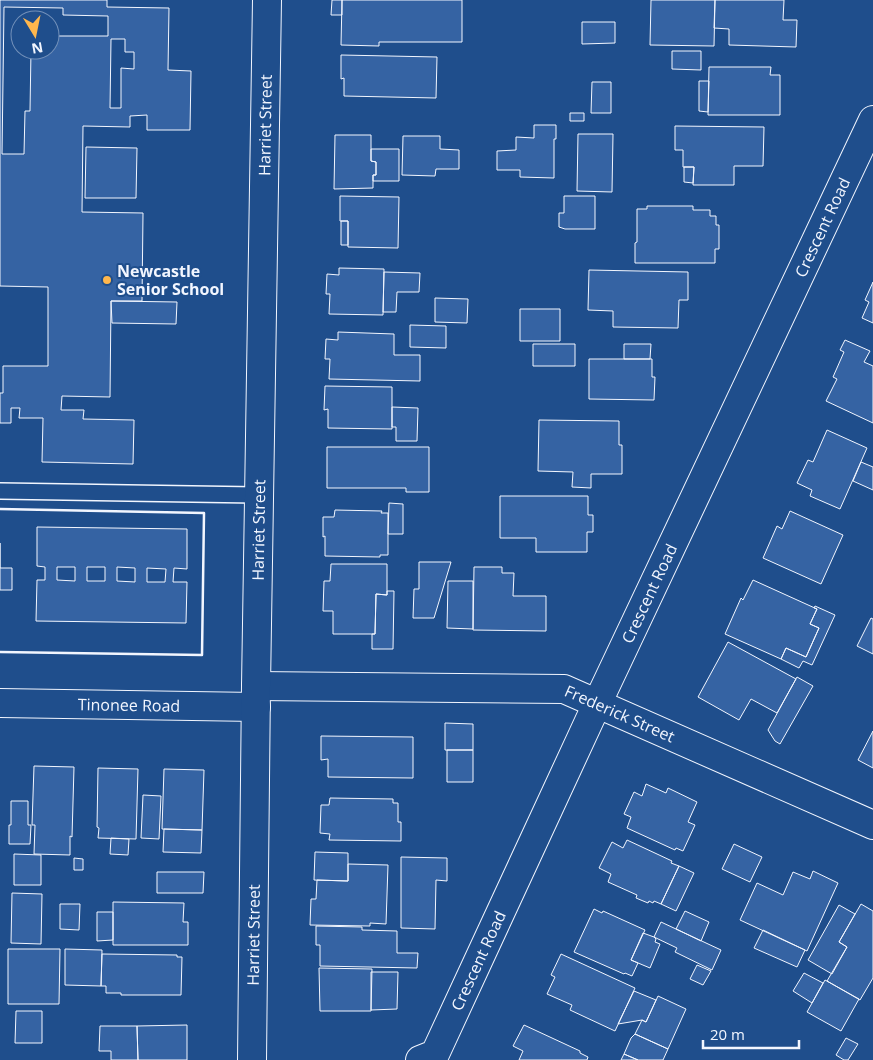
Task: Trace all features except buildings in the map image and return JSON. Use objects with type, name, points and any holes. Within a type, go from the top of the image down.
[{"type":"street","name":"Harriet Street","points":[[252,1060],[267,0]]},
{"type":"street","name":"Crescent Road","points":[[420,1060],[435,1054],[597,704],[873,120]]},
{"type":"street","name":"Frederick Street","points":[[256,697],[564,690],[873,825]]},
{"type":"street","name":"Tinonee Road","points":[[0,703],[256,697]]},
{"type":"lane","points":[[0,491],[259,495]]},
{"type":"wall","points":[[0,509],[204,513],[202,655],[0,652]]},
{"type":"place","name":"Newcastle Senior School","points":[[107,280]]}]
